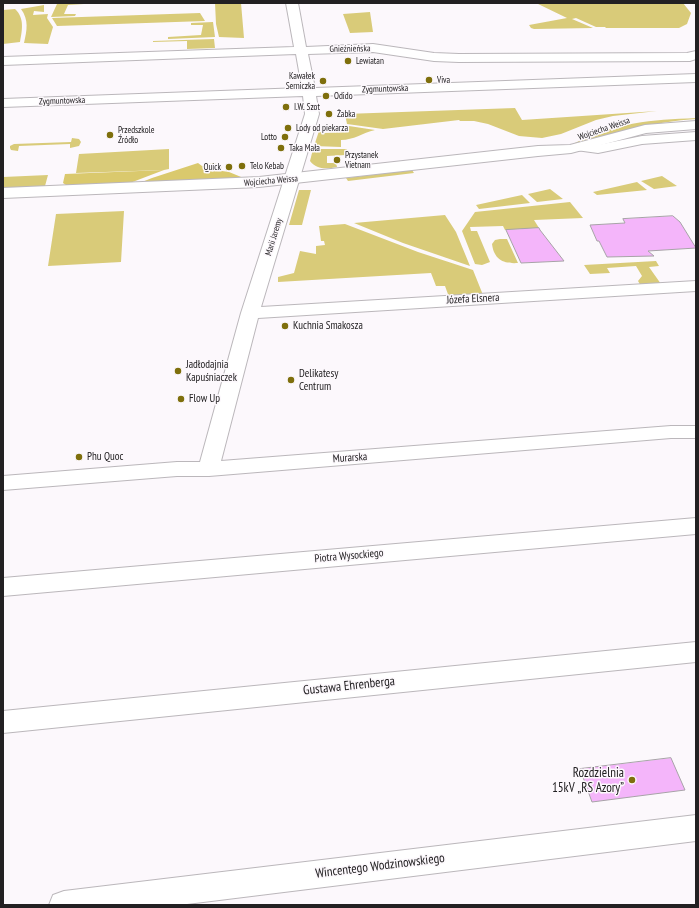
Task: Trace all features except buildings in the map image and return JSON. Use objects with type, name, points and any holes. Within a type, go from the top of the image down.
[{"type":"street","name":"Marii Jaremy","points":[[209,468],[221,414],[250,313],[312,114],[292,3]]},
{"type":"street","name":"Gnieźnieńska","points":[[3,62],[373,48],[434,57],[467,58],[690,57],[695,54]]},
{"type":"street","name":"Zygmuntowska","points":[[3,103],[696,78]]},
{"type":"street","name":"Wojciecha Weissa","points":[[538,151],[630,120],[695,117]]},
{"type":"street","name":"Wojciecha Weissa","points":[[3,193],[251,183],[400,168],[538,151],[558,151],[581,147],[695,117]]},
{"type":"street","points":[[581,147],[598,148],[617,146],[642,140],[696,136]]},
{"type":"street","name":"Józefa Elsnera","points":[[250,313],[696,286]]},
{"type":"street","name":"Murarska","points":[[3,483],[670,432],[696,432]]},
{"type":"street","name":"Piotra Wysockiego","points":[[3,587],[696,526]]},
{"type":"street","name":"Gustawa Ehrenberga","points":[[3,722],[696,652]]},
{"type":"street","name":"Wincentego Wodzinowskiego","points":[[64,905],[696,828]]},
{"type":"shaded area","points":[[100,3],[68,5],[64,14],[76,14],[75,16],[51,17],[57,4]]},
{"type":"shaded area","points":[[215,3],[241,3],[244,38],[219,37],[216,24]]},
{"type":"shaded area","points":[[536,3],[683,3],[691,13],[687,24],[679,28],[606,28],[596,27],[576,18],[572,19],[593,28],[534,29],[529,25],[567,18]]},
{"type":"shaded area","points":[[44,5],[44,12],[34,11],[33,15],[48,14],[47,18],[53,27],[48,44],[24,43],[27,25],[24,13],[21,9]]},
{"type":"shaded area","points":[[15,9],[22,20],[20,42],[3,44],[3,10]]},
{"type":"shaded area","points":[[370,12],[373,32],[350,33],[343,14]]},
{"type":"shaded area","points":[[200,13],[205,21],[57,26],[52,18]]},
{"type":"shaded area","points":[[213,22],[215,37],[168,39],[168,37],[201,35],[203,25],[191,25],[191,23]]},
{"type":"shaded area","points":[[214,39],[215,48],[187,49],[187,41],[153,42],[153,41]]},
{"type":"shaded area","points":[[515,108],[522,120],[657,111],[613,116],[596,120],[561,134],[542,138],[519,136],[488,124],[459,120],[383,129],[347,124],[345,114]]},
{"type":"shaded area","points":[[696,118],[638,127],[582,143],[575,143],[590,136],[634,123]]},
{"type":"shaded area","points":[[349,126],[375,130],[350,139],[341,140],[341,147],[314,146],[320,128],[331,127],[322,128],[323,133],[346,132],[345,127],[336,127]]},
{"type":"shaded area","points":[[72,138],[79,139],[81,142],[79,146],[70,148],[70,144],[19,146],[18,151],[11,150],[10,148],[10,146],[14,144],[71,142]]},
{"type":"shaded area","points":[[169,149],[169,169],[76,173],[79,154]]},
{"type":"shaded area","points":[[313,149],[347,149],[346,155],[327,156],[327,163],[336,163],[337,167],[326,168],[316,166],[310,161]]},
{"type":"shaded area","points":[[198,163],[202,166],[213,163],[221,165],[222,171],[229,172],[246,179],[132,186],[152,178]]},
{"type":"shaded area","points":[[164,170],[122,186],[69,187],[63,183],[65,174]]},
{"type":"shaded area","points":[[412,170],[414,173],[348,181],[346,178]]},
{"type":"shaded area","points":[[48,175],[45,186],[3,188],[3,177]]},
{"type":"shaded area","points":[[662,176],[677,186],[654,189],[641,181]]},
{"type":"shaded area","points":[[637,182],[647,190],[597,195],[593,192]]},
{"type":"shaded area","points":[[550,189],[563,199],[537,202],[528,194]]},
{"type":"shaded area","points":[[299,190],[311,190],[302,225],[289,225]]},
{"type":"shaded area","points":[[522,195],[530,203],[479,209],[476,205]]},
{"type":"shaded area","points":[[570,202],[583,218],[534,220],[539,228],[505,230],[503,226],[470,227],[471,231],[477,231],[490,262],[482,265],[475,264],[462,231],[475,212]]},
{"type":"shaded area","points":[[124,211],[121,262],[48,266],[56,214]]},
{"type":"shaded area","points":[[445,215],[456,232],[470,266],[403,243],[354,223]]},
{"type":"shaded area","points":[[345,224],[418,252],[473,270],[483,295],[449,297],[445,286],[436,286],[431,273],[278,282],[278,277],[294,273],[300,251],[316,254],[316,246],[325,245],[324,241],[321,241],[319,226]]},
{"type":"shaded area","points":[[507,239],[518,263],[504,262],[497,257],[492,244],[495,240]]},
{"type":"shaded area","points":[[656,261],[659,266],[649,267],[661,284],[641,286],[638,281],[642,276],[636,266],[607,268],[610,273],[590,274],[584,265]]},
{"type":"place","name":"Lewiatan","points":[[348,61]]},
{"type":"place","name":"Viva","points":[[429,80]]},
{"type":"place","name":"Kawałek Serniczka","points":[[323,81]]},
{"type":"place","name":"Odido","points":[[326,96]]},
{"type":"place","name":"I.W. Szot","points":[[286,107]]},
{"type":"place","name":"Żabka","points":[[329,114]]},
{"type":"place","name":"Lody od piekarza","points":[[288,128]]},
{"type":"place","name":"Przedszkole Źródło","points":[[110,135]]},
{"type":"place","name":"Lotto","points":[[285,137]]},
{"type":"place","name":"Taka Mała","points":[[281,148]]},
{"type":"place","name":"Przystanek Vietnam","points":[[337,160]]},
{"type":"place","name":"Telo Kebab","points":[[242,166]]},
{"type":"place","name":"Quick","points":[[229,167]]},
{"type":"place","name":"Kuchnia Smakosza","points":[[285,326]]},
{"type":"place","name":"Jadłodajnia Kapuśniaczek","points":[[178,371]]},
{"type":"place","name":"Delikatesy Centrum","points":[[291,380]]},
{"type":"place","name":"Flow Up","points":[[181,399]]},
{"type":"place","name":"Phu Quoc","points":[[79,457]]},
{"type":"place","name":"Rozdzielnia 15kV „RS Azory”","points":[[632,780]]}]
